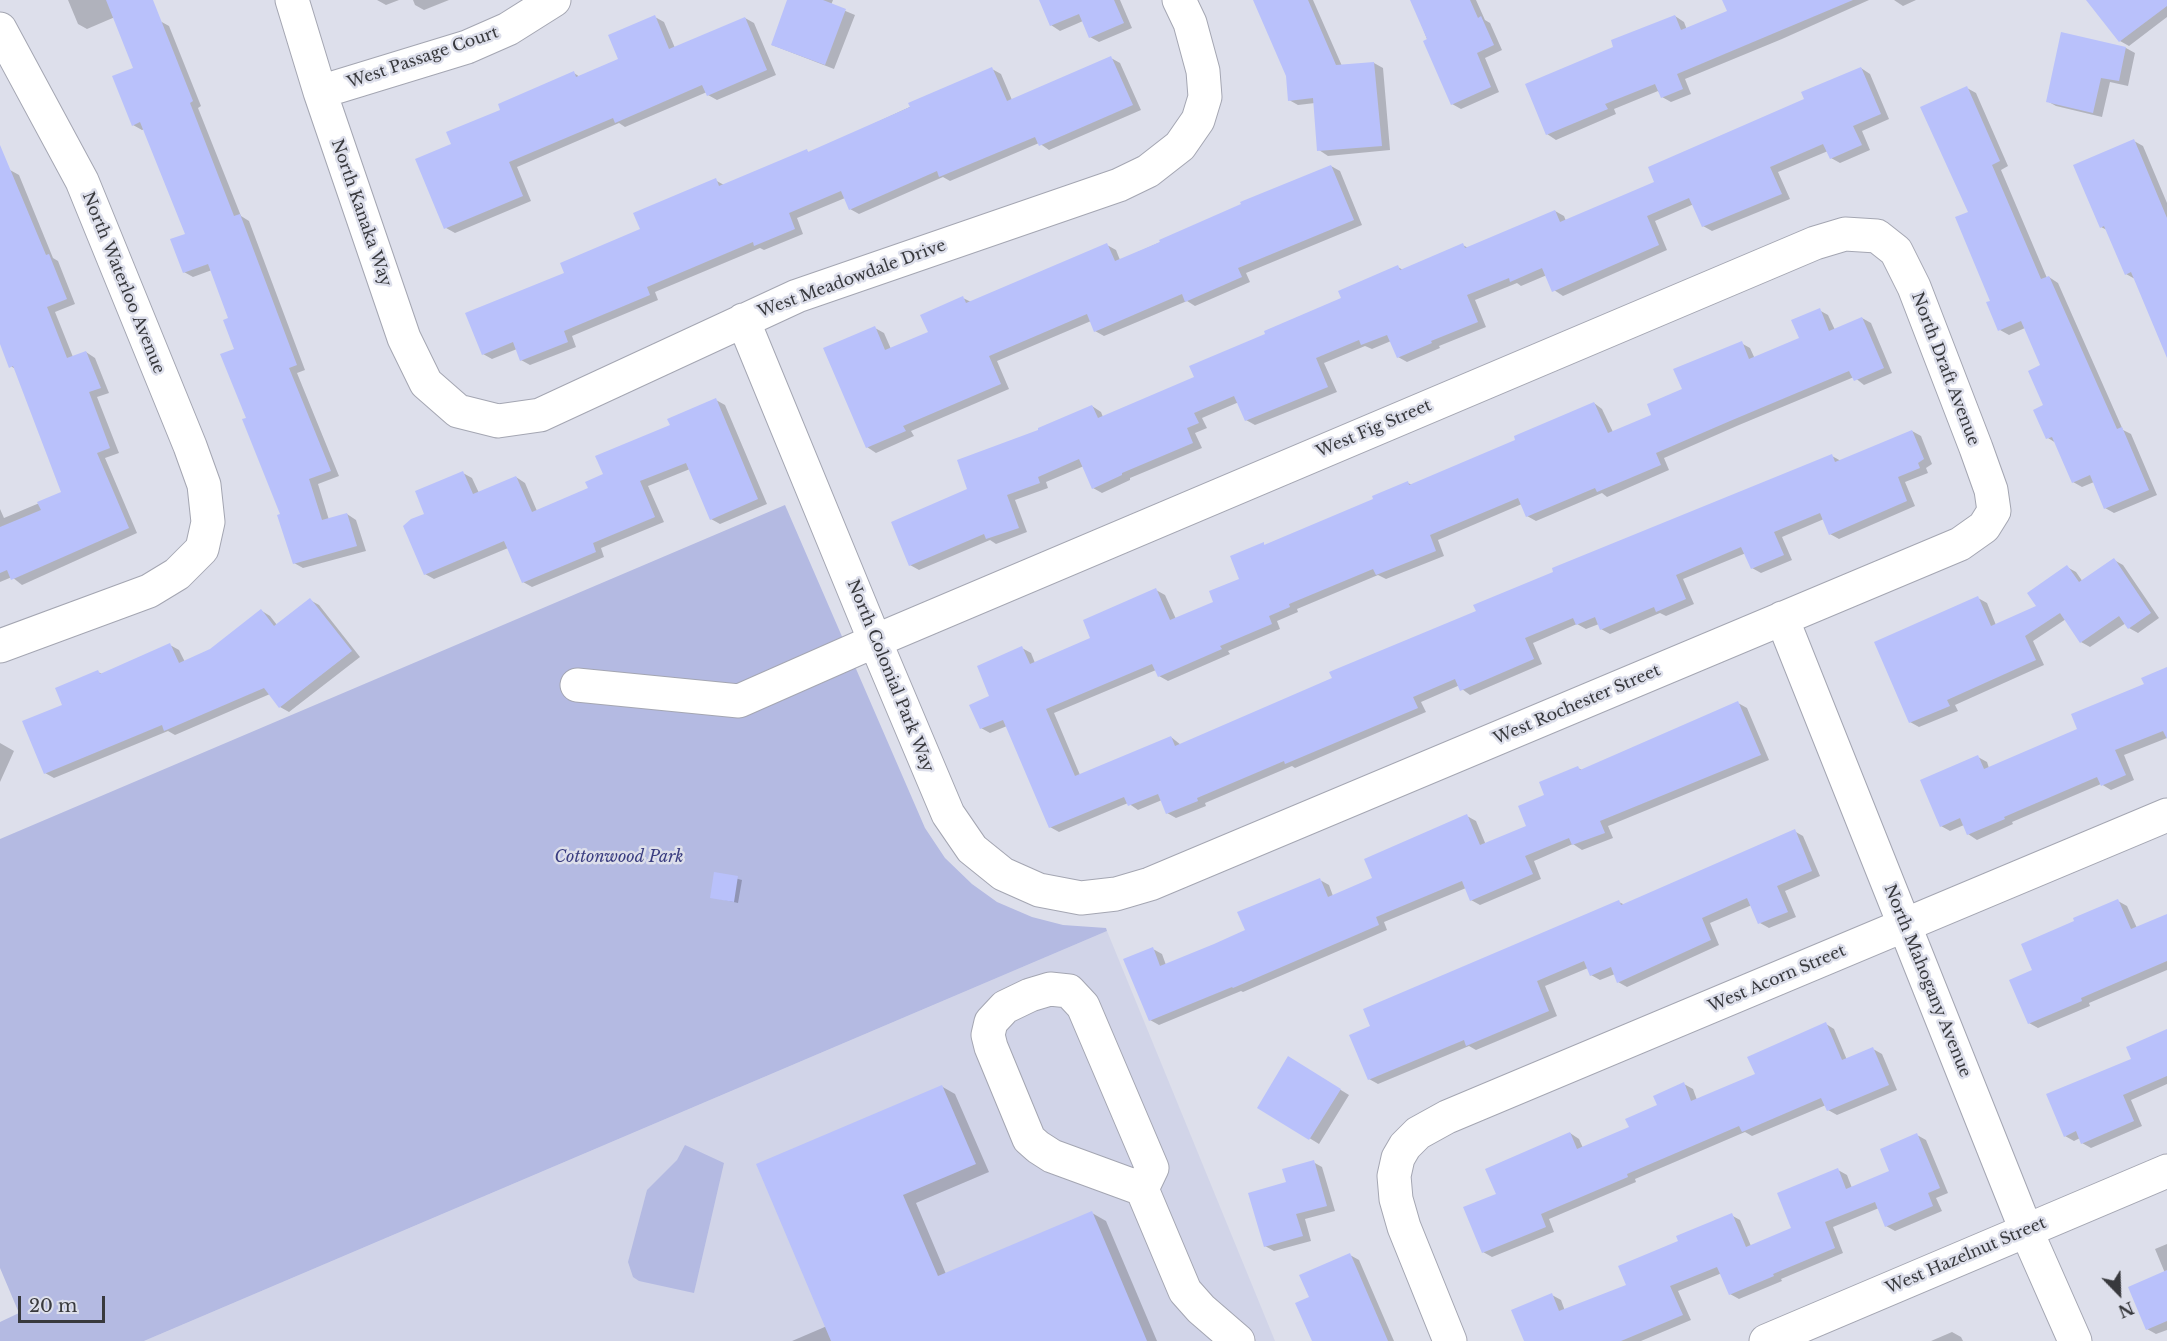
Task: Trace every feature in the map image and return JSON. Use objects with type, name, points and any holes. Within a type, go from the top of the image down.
[{"type":"street","name":"North Kanaka Way","points":[[292,0],[320,92],[404,338],[426,384],[458,411]]},
{"type":"street","name":"West Passage Court","points":[[320,92],[467,46],[508,29],[554,0]]},
{"type":"street","name":"West Meadowdale Drive","points":[[458,411],[498,421],[540,415],[797,296],[1119,185],[1148,171],[1180,146],[1198,120],[1205,98],[1203,71],[1190,23],[1179,0]]},
{"type":"street","name":"North Waterloo Avenue","points":[[0,29],[82,181],[190,446],[204,485],[208,522],[202,549],[177,574],[149,591],[0,646]]},
{"type":"street","name":"West Fig Street","points":[[577,685],[739,701],[875,641],[1815,243],[1845,234],[1877,236]]},
{"type":"street","name":"North Draft Avenue","points":[[1877,236],[1896,251],[1914,287],[1991,490],[1994,511]]},
{"type":"street","name":"North Colonial Park Way","points":[[743,320],[948,814],[972,849],[1003,874],[1039,890],[1081,898],[1116,894],[1150,884]]},
{"type":"street","name":"West Rochester Street","points":[[1150,884],[1960,544],[1984,527],[1994,511]]},
{"type":"street","name":"North Mahogany Avenue","points":[[1782,618],[2026,1230],[2075,1341]]},
{"type":"street","name":"West Acorn Street","points":[[1450,1341],[1395,1198],[1394,1176],[1398,1158],[1405,1146],[1418,1133],[1447,1117],[2167,815]]},
{"type":"street","points":[[1142,1189],[1152,1168],[1083,1006],[1069,991],[1050,989],[1005,1006],[991,1022],[988,1035],[1029,1139],[1052,1156],[1142,1189],[1185,1291],[1201,1309],[1238,1341]]},
{"type":"street","name":"West Hazelnut Street","points":[[1766,1341],[2167,1171]]},
{"type":"shaded area","points":[[1107,931],[1275,1341],[144,1341]]},
{"type":"green space","name":"Cottonwood Park","points":[[785,505],[925,828],[945,858],[972,884],[997,902],[1032,917],[1063,925],[1106,928],[1107,931],[144,1341],[0,1341],[0,1322],[19,1313],[0,1268],[0,839]]},
{"type":"green space","points":[[685,1145],[724,1163],[694,1293],[639,1281],[633,1277],[628,1262],[647,1190],[677,1160]]},
{"type":"building","points":[[106,0],[153,0],[193,101],[190,103],[234,216],[240,214],[297,365],[289,368],[331,471],[309,479],[322,520],[347,513],[357,546],[293,564],[277,515],[280,514],[242,419],[246,418],[220,354],[234,349],[223,320],[228,318],[208,264],[183,273],[170,239],[185,234],[140,122],[132,126],[112,76],[133,68]]},
{"type":"building","points":[[787,0],[823,0],[846,9],[825,65],[771,45]]},
{"type":"building","points":[[1039,0],[1114,0],[1124,23],[1089,38],[1079,14],[1050,26]]},
{"type":"building","points":[[1253,0],[1308,0],[1336,65],[1374,62],[1382,146],[1317,151],[1313,98],[1288,101],[1286,76]]},
{"type":"building","points":[[1410,0],[1470,0],[1478,18],[1481,16],[1494,45],[1477,53],[1491,87],[1451,105],[1423,41],[1427,39]]},
{"type":"building","points":[[1722,0],[1853,0],[1677,74],[1683,89],[1661,98],[1655,84],[1605,104],[1608,109],[1546,135],[1525,84],[1613,47],[1611,40],[1675,15],[1681,30],[1727,11]]},
{"type":"building","points":[[2086,0],[2167,0],[2167,6],[2119,42]]},
{"type":"building","points":[[655,15],[669,49],[745,17],[767,70],[707,96],[702,85],[615,123],[613,118],[509,162],[523,196],[444,229],[415,159],[451,144],[446,132],[500,110],[498,104],[574,71],[576,77],[618,59],[608,35]]},
{"type":"building","points":[[2061,32],[2126,47],[2119,81],[2101,78],[2093,113],[2046,102]]},
{"type":"building","points":[[1111,56],[1133,105],[1039,146],[1035,137],[939,177],[937,171],[849,210],[841,191],[789,213],[795,229],[754,246],[753,242],[647,287],[650,295],[564,331],[568,342],[520,361],[513,342],[482,355],[465,313],[564,273],[560,263],[640,229],[633,213],[716,178],[719,186],[807,149],[808,152],[910,107],[908,103],[992,67],[1007,101]]},
{"type":"building","points":[[1861,67],[1881,114],[1853,126],[1862,145],[1830,159],[1823,144],[1770,167],[1782,194],[1702,227],[1689,198],[1647,216],[1659,245],[1552,292],[1542,268],[1510,282],[1509,278],[1467,295],[1478,322],[1397,358],[1387,335],[1361,345],[1359,340],[1316,358],[1328,387],[1245,421],[1234,396],[1194,413],[1199,423],[1187,428],[1193,443],[1122,473],[1092,489],[1079,459],[1038,477],[1040,483],[1007,495],[1019,528],[986,539],[984,534],[909,566],[891,522],[967,489],[957,460],[1038,430],[1038,428],[1092,405],[1098,418],[1194,377],[1189,366],[1265,334],[1264,331],[1341,298],[1338,291],[1398,265],[1400,270],[1463,243],[1465,248],[1555,210],[1560,222],[1654,182],[1648,167],[1804,99],[1801,92]]},
{"type":"building","points":[[1967,86],[2000,161],[1992,165],[2041,279],[2049,276],[2117,429],[2122,427],[2149,490],[2104,509],[2090,475],[2072,483],[2052,437],[2046,439],[2033,410],[2043,405],[2028,371],[2040,365],[2021,321],[1998,331],[1986,302],[1990,301],[1955,217],[1968,212],[1920,107]]},
{"type":"building","points":[[2134,139],[2167,218],[2167,358],[2131,272],[2125,275],[2104,226],[2100,228],[2073,165]]},
{"type":"building","points":[[0,145],[67,299],[47,307],[67,358],[86,351],[101,388],[89,392],[110,448],[97,453],[129,528],[11,580],[7,570],[0,573],[0,527],[41,510],[37,502],[61,492],[13,366],[9,368],[0,344]]},
{"type":"building","points":[[1331,165],[1354,220],[1238,268],[1242,277],[1185,302],[1182,294],[1094,332],[1087,314],[989,356],[1001,384],[903,426],[906,431],[866,448],[823,348],[875,326],[885,350],[928,332],[920,315],[963,296],[966,303],[1107,243],[1115,261],[1241,204],[1240,202]]},
{"type":"building","points":[[1820,308],[1829,331],[1862,317],[1884,368],[1854,381],[1849,371],[1730,421],[1656,453],[1661,465],[1597,492],[1595,488],[1526,517],[1518,498],[1430,535],[1436,551],[1376,575],[1373,569],[1289,604],[1290,607],[1269,616],[1272,624],[1220,646],[1222,649],[1158,677],[1152,664],[1046,709],[1075,776],[1171,736],[1175,746],[1332,678],[1329,672],[1476,611],[1473,605],[1553,572],[1552,568],[1832,454],[1835,462],[1912,430],[1924,459],[1918,463],[1920,468],[1898,477],[1907,501],[1829,535],[1820,513],[1774,532],[1784,555],[1751,569],[1741,547],[1676,575],[1686,599],[1656,612],[1654,607],[1600,630],[1595,617],[1576,625],[1573,618],[1525,638],[1534,659],[1460,691],[1455,679],[1413,697],[1418,708],[1285,764],[1284,761],[1197,798],[1198,801],[1166,814],[1158,794],[1128,806],[1124,797],[1049,828],[1003,720],[980,729],[969,705],[989,696],[977,666],[1022,646],[1030,664],[1090,638],[1083,620],[1156,588],[1170,620],[1213,602],[1209,591],[1239,579],[1230,556],[1264,542],[1264,545],[1373,499],[1372,496],[1408,481],[1409,485],[1515,440],[1514,436],[1594,402],[1608,433],[1651,415],[1647,404],[1682,389],[1673,369],[1742,341],[1749,359],[1799,338],[1791,320]]},
{"type":"building","points":[[716,398],[758,499],[710,520],[686,463],[640,481],[655,517],[593,543],[596,552],[522,583],[504,541],[424,575],[403,526],[411,519],[424,514],[415,491],[463,471],[473,494],[516,476],[532,512],[588,488],[585,482],[603,474],[595,456],[670,425],[667,419]]},
{"type":"building","points":[[2114,558],[2151,613],[2128,629],[2119,616],[2080,643],[2060,613],[2025,636],[2036,660],[1947,700],[1950,706],[1909,723],[1874,642],[1978,596],[1991,626],[2036,606],[2027,593],[2067,565],[2079,582]]},
{"type":"building","points":[[310,598],[352,651],[279,708],[264,688],[164,731],[162,725],[44,774],[22,721],[62,705],[55,688],[98,670],[100,674],[170,643],[179,663],[210,649],[261,609],[274,626]]},
{"type":"building","points":[[2167,667],[2167,739],[2163,731],[2115,750],[2126,775],[2101,786],[2097,777],[1967,835],[1960,818],[1940,827],[1920,780],[1978,755],[1984,769],[2077,729],[2071,714],[2144,684],[2141,678]]},
{"type":"building","points":[[1738,701],[1761,755],[1600,821],[1605,833],[1572,845],[1569,838],[1525,856],[1533,874],[1470,901],[1462,881],[1376,917],[1379,925],[1233,988],[1149,1021],[1123,959],[1153,947],[1160,966],[1214,944],[1245,930],[1237,912],[1320,878],[1328,897],[1372,878],[1364,859],[1467,814],[1480,845],[1526,826],[1518,806],[1544,795],[1539,782],[1578,766],[1580,770]]},
{"type":"building","points":[[1795,829],[1812,871],[1777,886],[1788,912],[1758,924],[1747,898],[1702,918],[1711,940],[1617,983],[1611,967],[1590,976],[1584,961],[1537,981],[1549,1011],[1466,1046],[1464,1040],[1368,1080],[1349,1035],[1370,1026],[1363,1009],[1619,900],[1621,905]]},
{"type":"building","points":[[714,872],[738,876],[734,902],[710,898]]},
{"type":"building","points":[[2118,899],[2131,929],[2167,914],[2167,961],[2081,998],[2082,1001],[2028,1024],[2009,980],[2032,970],[2021,944]]},
{"type":"building","points":[[1826,1022],[1842,1060],[1873,1047],[1889,1085],[1827,1111],[1821,1098],[1742,1132],[1739,1126],[1541,1214],[1546,1227],[1482,1253],[1463,1207],[1496,1194],[1485,1169],[1570,1132],[1577,1149],[1629,1127],[1625,1119],[1657,1105],[1653,1096],[1684,1082],[1691,1101],[1755,1074],[1747,1057]]},
{"type":"building","points":[[2167,1029],[2167,1076],[2123,1095],[2134,1121],[2081,1144],[2076,1131],[2064,1137],[2046,1094],[2131,1059],[2126,1047]]},
{"type":"building","points":[[1288,1056],[1341,1089],[1309,1140],[1257,1108]]},
{"type":"building","points":[[942,1085],[976,1164],[903,1195],[938,1276],[1092,1211],[1147,1341],[831,1341],[756,1164]]},
{"type":"building","points":[[1917,1133],[1940,1188],[1928,1193],[1933,1206],[1885,1227],[1875,1202],[1825,1222],[1835,1248],[1729,1295],[1717,1267],[1670,1286],[1683,1315],[1621,1341],[1524,1341],[1511,1310],[1552,1293],[1559,1311],[1626,1285],[1618,1266],[1678,1241],[1676,1236],[1732,1213],[1746,1247],[1791,1228],[1777,1193],[1838,1168],[1846,1189],[1889,1171],[1880,1149]]},
{"type":"building","points":[[1314,1160],[1327,1206],[1296,1214],[1303,1236],[1264,1247],[1248,1193],[1286,1182],[1282,1169]]},
{"type":"building","points":[[1350,1253],[1388,1341],[1312,1341],[1295,1303],[1309,1297],[1299,1275]]},
{"type":"building","points":[[2167,1270],[2167,1321],[2146,1330],[2128,1287]]}]
